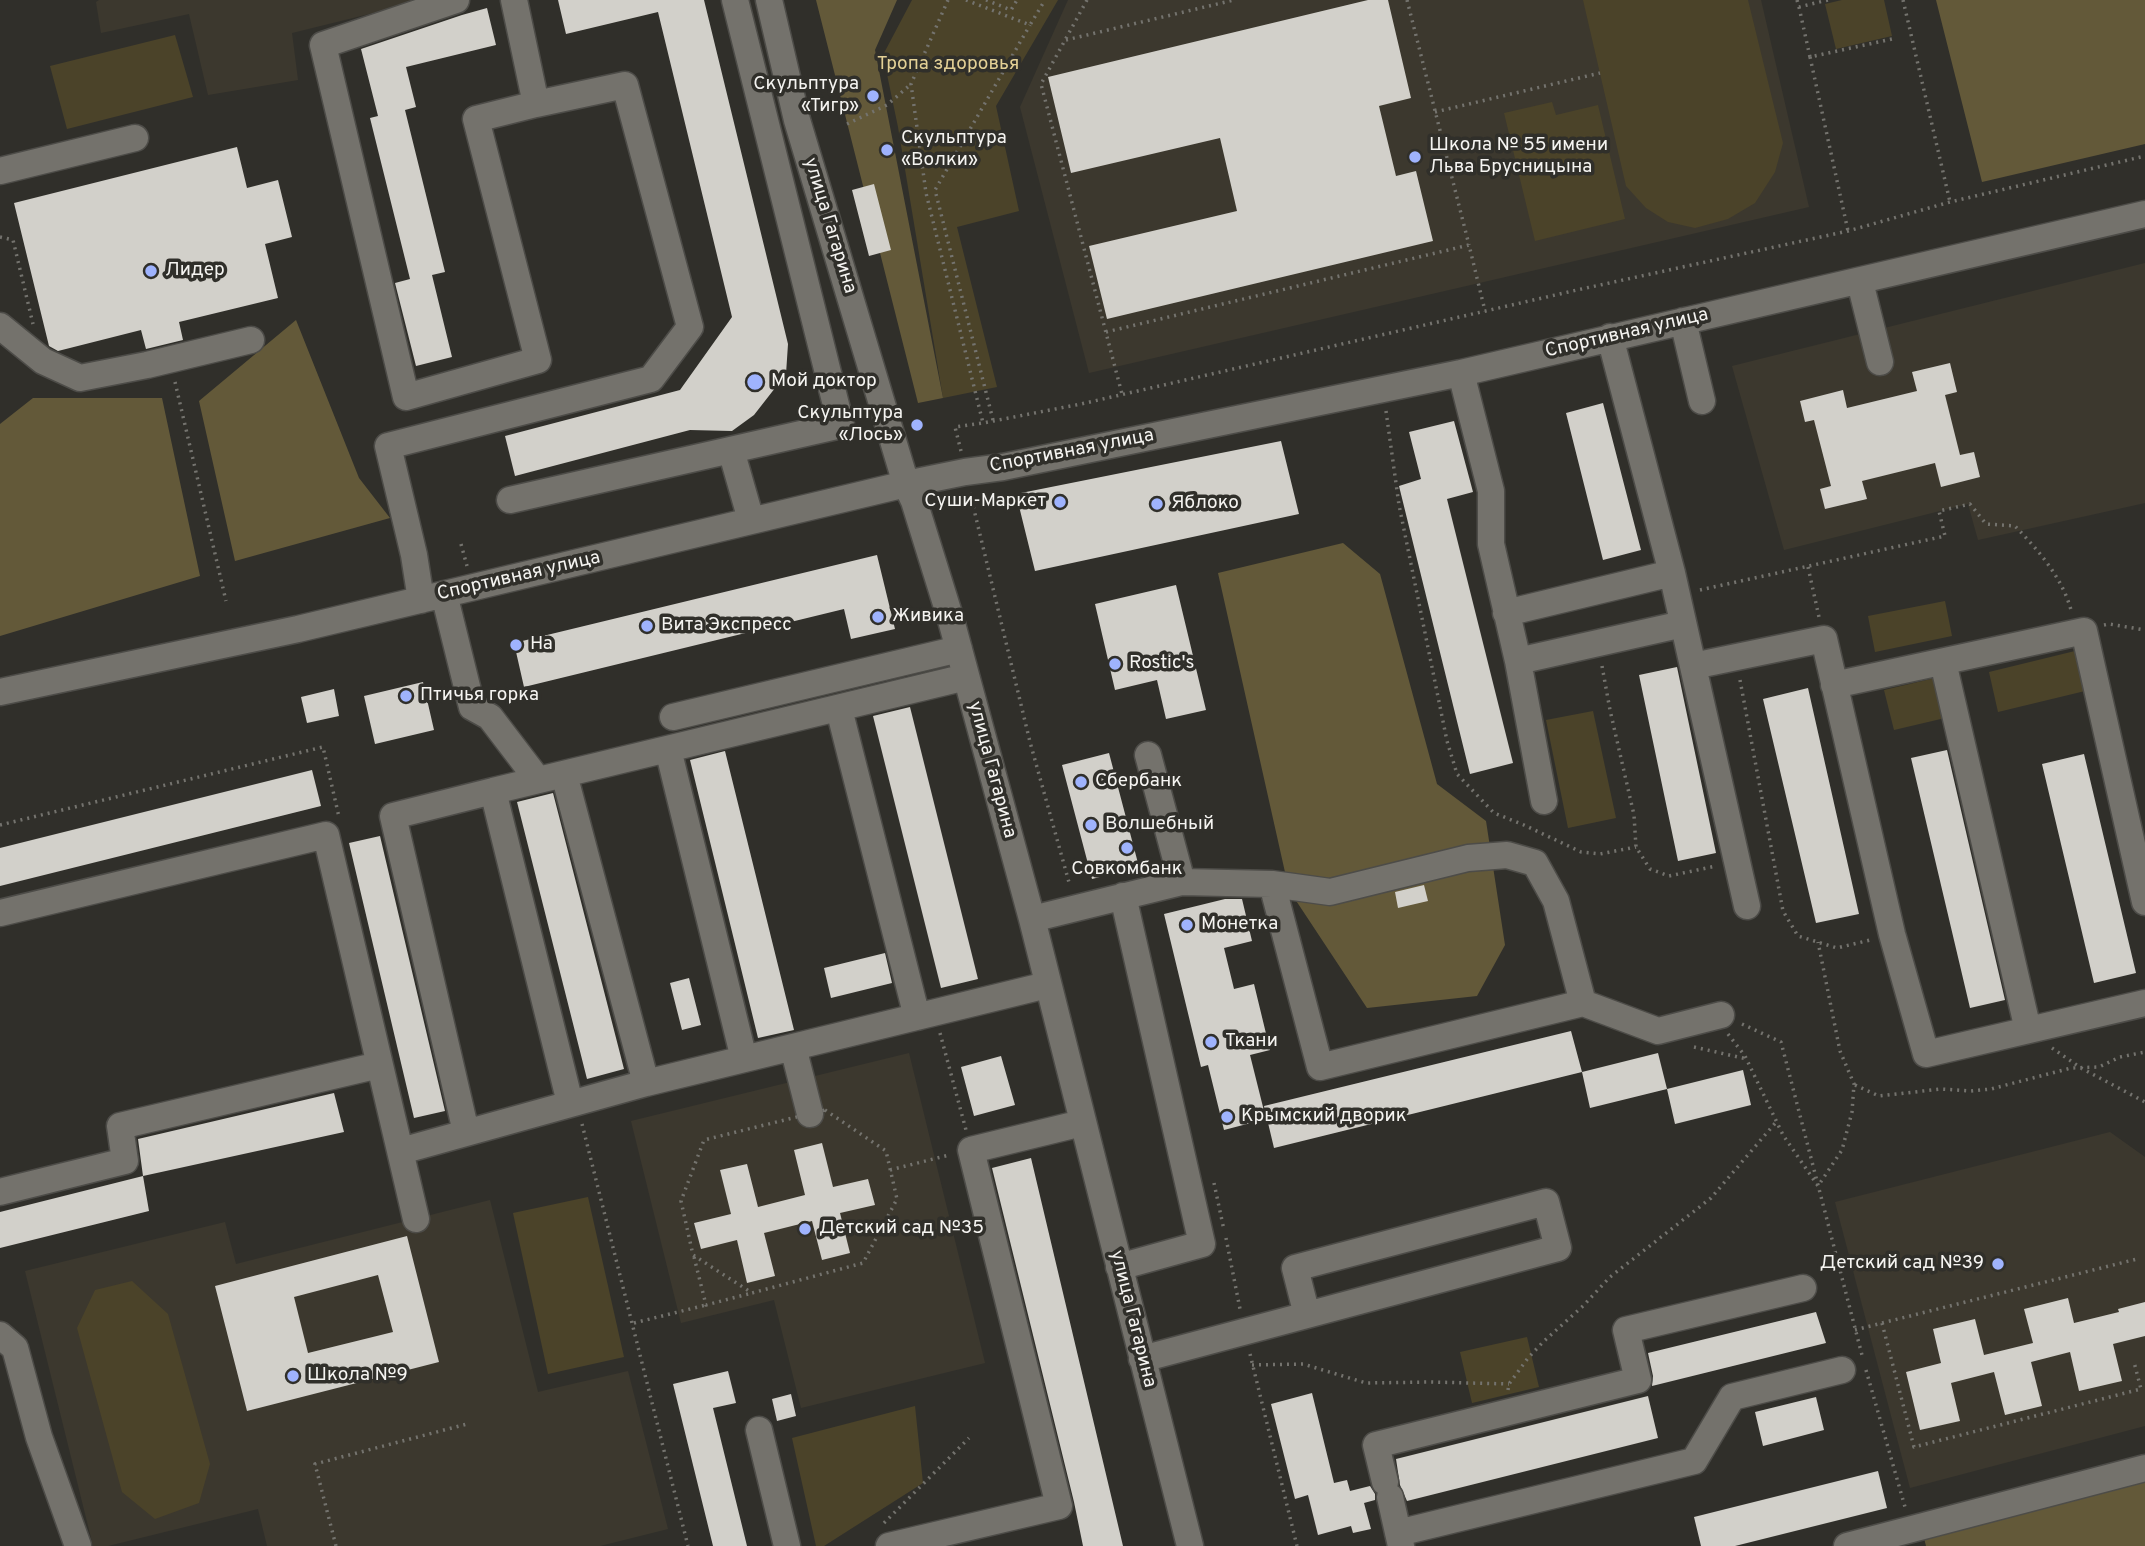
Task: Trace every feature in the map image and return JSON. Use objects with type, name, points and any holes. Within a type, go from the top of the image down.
[{"type":"street","points":[[456,0],[323,45],[406,397],[538,360],[476,119],[536,104],[625,85],[690,327],[651,379],[387,446],[414,555],[433,597],[472,707],[490,717],[537,780]]},
{"type":"street","points":[[514,0],[536,104]]},
{"type":"street","points":[[510,500],[841,425],[735,0]]},
{"type":"street","name":"улица Гагарина","points":[[769,0],[797,120],[906,484],[914,501],[959,649],[1032,919],[1190,1546]]},
{"type":"street","points":[[0,171],[135,138]]},
{"type":"street","name":"Спортивная улица","points":[[0,692],[298,629],[906,484],[1003,467],[1461,373],[2145,214]]},
{"type":"street","points":[[1860,282],[1880,362]]},
{"type":"street","points":[[1683,321],[1702,401]]},
{"type":"street","points":[[0,326],[43,361],[80,378],[251,340]]},
{"type":"street","points":[[1611,337],[1684,624],[1747,906]]},
{"type":"street","points":[[1461,373],[1491,491],[1491,544],[1518,660],[1544,801]]},
{"type":"street","points":[[731,450],[751,520]]},
{"type":"street","points":[[1506,613],[1674,584]]},
{"type":"street","points":[[1518,660],[1684,624]]},
{"type":"street","points":[[1834,685],[2084,631],[2145,902]]},
{"type":"street","points":[[1693,666],[1824,639],[1892,934],[1926,1054],[2145,1003]]},
{"type":"street","points":[[673,717],[959,649]]},
{"type":"street","points":[[1943,662],[2028,1030]]},
{"type":"street","points":[[466,1132],[393,816],[966,677]]},
{"type":"street","points":[[839,709],[925,1015]]},
{"type":"street","points":[[668,749],[744,1059]]},
{"type":"street","points":[[1148,755],[1182,882]]},
{"type":"street","points":[[564,774],[646,1083]]},
{"type":"street","points":[[493,791],[573,1102]]},
{"type":"street","points":[[0,913],[326,835],[416,1219]]},
{"type":"street","points":[[1032,919],[1182,882],[1272,884],[1330,892],[1468,858],[1507,855],[1535,863],[1556,901],[1583,1003]]},
{"type":"street","points":[[1272,884],[1321,1067],[1583,1003],[1658,1031],[1718,1016]]},
{"type":"street","points":[[1119,1267],[1202,1244],[1123,896]]},
{"type":"street","points":[[401,1151],[646,1083],[1047,985]]},
{"type":"street","points":[[793,1047],[810,1114]]},
{"type":"street","points":[[0,1192],[125,1161],[120,1126],[379,1065]]},
{"type":"street","points":[[885,1536],[1059,1506],[971,1150],[1082,1123]]},
{"type":"street","points":[[1142,1359],[1244,1331],[1307,1315],[1558,1248],[1546,1202],[1295,1268],[1307,1315]]},
{"type":"street","points":[[1803,1288],[1626,1330],[1638,1380],[1376,1445],[1400,1540],[1694,1461],[1732,1397],[1842,1370]]},
{"type":"street","points":[[0,1335],[15,1349],[39,1437],[78,1546]]},
{"type":"street","points":[[760,1430],[787,1546]]},
{"type":"street","points":[[1847,1546],[2145,1468]]},
{"type":"path","points":[[847,124],[887,105],[911,84],[948,0]]},
{"type":"path","points":[[966,0],[1030,25]]},
{"type":"path","points":[[986,0],[1011,10],[1017,0]]},
{"type":"path","points":[[993,420],[935,190],[1045,0]]},
{"type":"path","points":[[1087,0],[1041,84],[1122,394]]},
{"type":"path","points":[[1065,40],[1234,0]]},
{"type":"path","points":[[1407,0],[1485,311]]},
{"type":"path","points":[[1797,0],[1848,231]]},
{"type":"path","points":[[1798,7],[1828,0]]},
{"type":"path","points":[[1903,0],[1950,202]]},
{"type":"path","points":[[1810,57],[1892,38]]},
{"type":"path","points":[[1435,112],[1600,73]]},
{"type":"path","points":[[911,84],[926,192],[983,424]]},
{"type":"path","points":[[1076,908],[1030,742],[955,427],[983,424],[1122,394],[1848,231],[1950,202],[2145,156]]},
{"type":"path","points":[[0,237],[13,240],[34,325]]},
{"type":"path","points":[[1105,332],[1469,245]]},
{"type":"path","points":[[170,359],[226,601]]},
{"type":"path","points":[[1382,388],[1399,505],[1447,741],[1457,774],[1494,813],[1581,852],[1600,854],[1636,847]]},
{"type":"path","points":[[1674,584],[1808,567],[1945,536],[1939,511],[1970,504],[1986,524],[2015,526],[2040,552],[2067,596],[2076,625],[2084,631],[2109,624],[2145,630]]},
{"type":"path","points":[[1808,567],[1824,639]]},
{"type":"path","points":[[1599,643],[1609,710],[1634,815],[1636,847],[1650,869],[1669,876],[1737,862]]},
{"type":"path","points":[[1736,657],[1783,911],[1798,936],[1837,948],[1892,934]]},
{"type":"path","points":[[0,825],[323,747],[340,818]]},
{"type":"path","points":[[1818,942],[1840,1051],[1854,1084],[1852,1112],[1842,1150],[1818,1186]]},
{"type":"path","points":[[890,1170],[971,1150],[925,1015]]},
{"type":"path","points":[[1718,1016],[1745,1056],[1783,1136],[1818,1186]]},
{"type":"path","points":[[1718,1016],[1781,1042],[1855,1331],[1911,1529]]},
{"type":"path","points":[[2028,1030],[2081,1068],[2145,1102]]},
{"type":"path","points":[[1854,1084],[1879,1096],[1941,1089],[1991,1089],[2032,1077],[2099,1067],[2120,1057],[2145,1052]]},
{"type":"path","points":[[573,1102],[633,1323],[688,1546]]},
{"type":"path","points":[[633,1323],[706,1305],[863,1263],[897,1199],[886,1151],[825,1110],[704,1140],[681,1201],[706,1305]]},
{"type":"path","points":[[1502,1414],[1509,1384],[1535,1350],[1610,1277],[1711,1198],[1777,1121]]},
{"type":"path","points":[[1211,1173],[1244,1331],[1297,1546]]},
{"type":"path","points":[[693,1255],[752,1293]]},
{"type":"path","points":[[1855,1331],[2137,1259]]},
{"type":"path","points":[[1882,1323],[1914,1447],[2141,1389],[2134,1362]]},
{"type":"path","points":[[1252,1365],[1303,1364],[1366,1383],[1509,1384]]},
{"type":"path","points":[[336,1546],[316,1464],[467,1424]]},
{"type":"path","points":[[885,1536],[969,1438]]},
{"type":"shaded area","points":[[426,0],[292,33],[298,80],[208,95],[189,14],[101,33],[96,2]]},
{"type":"shaded area","points":[[816,0],[897,0],[875,50],[943,398],[918,403]]},
{"type":"shaded area","name":"Школа № 55 имени Льва Брусницына","points":[[1068,0],[1761,0],[1809,207],[1089,373],[1020,107]]},
{"type":"shaded area","points":[[1936,0],[2145,0],[2145,144],[1982,182]]},
{"type":"shaded area","points":[[2145,263],[2145,503],[1978,540],[1968,504],[1784,550],[1732,366]]},
{"type":"shaded area","points":[[296,320],[359,478],[390,518],[235,561],[199,401]]},
{"type":"shaded area","points":[[33,398],[162,398],[200,576],[0,636],[0,424]]},
{"type":"shaded area","points":[[1343,543],[1380,574],[1437,784],[1486,821],[1505,945],[1477,996],[1367,1008],[1289,890],[1218,573]]},
{"type":"shaded area","name":"Детский сад №35","points":[[909,1053],[985,1363],[801,1408],[774,1300],[681,1323],[631,1121]]},
{"type":"shaded area","name":"Детский сад №39","points":[[2110,1132],[2145,1157],[2145,1426],[1910,1488],[1835,1202]]},
{"type":"shaded area","name":"Школа №9","points":[[490,1200],[538,1392],[628,1371],[668,1529],[600,1546],[267,1546],[258,1509],[108,1546],[93,1546],[25,1271],[225,1222],[236,1264]]},
{"type":"shaded area","points":[[2145,1479],[2145,1546],[1926,1546],[1923,1534]]},
{"type":"green space","name":"Тропа здоровья","points":[[912,0],[1058,0],[996,106],[1019,211],[957,227],[997,387],[943,398],[898,127],[883,55]]},
{"type":"green space","points":[[1583,0],[1748,0],[1783,143],[1775,172],[1755,203],[1728,219],[1695,228],[1668,222],[1646,208],[1626,186]]},
{"type":"green space","points":[[1842,0],[1884,0],[1892,36],[1836,49],[1825,4]]},
{"type":"green space","points":[[175,35],[193,97],[67,129],[50,66]]},
{"type":"green space","points":[[1552,102],[1556,115],[1598,105],[1625,219],[1535,241],[1504,113]]},
{"type":"green space","points":[[1945,601],[1952,636],[1875,652],[1868,616]]},
{"type":"green space","points":[[2075,651],[2085,691],[1998,712],[1989,672]]},
{"type":"green space","points":[[1935,678],[1945,718],[1894,730],[1884,690]]},
{"type":"green space","points":[[1593,711],[1616,818],[1568,828],[1546,720]]},
{"type":"green space","points":[[588,1197],[624,1357],[548,1374],[513,1213]]},
{"type":"green space","points":[[132,1281],[168,1314],[210,1464],[199,1503],[155,1519],[122,1492],[77,1328],[95,1290]]},
{"type":"green space","points":[[1527,1337],[1539,1387],[1472,1403],[1460,1352]]},
{"type":"green space","points":[[915,1406],[923,1483],[824,1546],[816,1546],[792,1438]]},
{"type":"building","points":[[558,0],[704,0],[788,344],[786,374],[754,415],[732,431],[690,430],[515,476],[505,436],[680,390],[732,317],[658,12],[566,34]]},
{"type":"building","points":[[1368,0],[1388,0],[1411,98],[1379,106],[1396,176],[1416,171],[1433,241],[1107,319],[1089,246],[1237,211],[1220,138],[1071,173],[1048,77]]},
{"type":"building","points":[[487,8],[496,45],[406,67],[416,107],[405,110],[445,272],[432,275],[452,357],[416,366],[395,283],[410,279],[370,118],[378,116],[361,49]]},
{"type":"building","name":"Лидер","points":[[237,147],[247,188],[278,180],[292,237],[265,244],[278,298],[179,322],[183,340],[146,349],[141,330],[58,351],[49,346],[14,203]]},
{"type":"building","points":[[874,184],[891,250],[869,256],[852,190]]},
{"type":"building","points":[[1950,363],[1957,392],[1945,395],[1960,455],[1974,452],[1980,477],[1941,487],[1935,463],[1862,481],[1867,499],[1825,509],[1820,489],[1831,486],[1814,420],[1805,422],[1800,401],[1843,390],[1847,408],[1917,391],[1912,372]]},
{"type":"building","points":[[1603,403],[1641,550],[1603,560],[1566,413]]},
{"type":"building","points":[[1454,421],[1473,492],[1447,499],[1513,763],[1470,774],[1399,486],[1421,479],[1409,432]]},
{"type":"building","name":"Яблоко","points":[[1281,441],[1299,514],[1035,571],[1016,494]]},
{"type":"building","points":[[877,555],[895,629],[851,639],[844,609],[524,687],[514,643]]},
{"type":"building","points":[[1176,585],[1206,710],[1166,719],[1157,680],[1115,690],[1095,604]]},
{"type":"building","points":[[1677,667],[1716,853],[1678,861],[1639,675]]},
{"type":"building","points":[[423,682],[434,730],[375,744],[364,696]]},
{"type":"building","points":[[1808,688],[1859,914],[1816,923],[1763,699]]},
{"type":"building","points":[[334,689],[339,716],[307,723],[301,697]]},
{"type":"building","points":[[910,707],[978,979],[941,988],[873,716]]},
{"type":"building","points":[[1947,750],[2005,1000],[1970,1008],[1911,758]]},
{"type":"building","points":[[725,751],[794,1030],[758,1038],[690,760]]},
{"type":"building","points":[[1109,753],[1139,867],[1092,879],[1062,765]]},
{"type":"building","points":[[2084,754],[2136,973],[2094,983],[2042,764]]},
{"type":"building","points":[[312,770],[321,806],[0,886],[0,848]]},
{"type":"building","points":[[553,793],[624,1069],[587,1079],[517,802]]},
{"type":"building","points":[[380,836],[445,1111],[414,1118],[349,843]]},
{"type":"building","points":[[1424,885],[1428,901],[1398,908],[1395,892]]},
{"type":"building","points":[[1225,899],[1242,899],[1252,941],[1224,948],[1234,989],[1254,984],[1270,1050],[1250,1055],[1266,1119],[1224,1130],[1208,1065],[1201,1067],[1164,914]]},
{"type":"building","points":[[885,953],[892,983],[831,998],[824,968]]},
{"type":"building","points":[[689,978],[701,1025],[682,1030],[670,983]]},
{"type":"building","points":[[1571,1031],[1582,1072],[1274,1148],[1264,1106]]},
{"type":"building","points":[[1658,1053],[1667,1089],[1590,1108],[1582,1072]]},
{"type":"building","points":[[1001,1056],[1015,1105],[974,1116],[961,1067]]},
{"type":"building","points":[[1743,1070],[1751,1105],[1675,1124],[1667,1089]]},
{"type":"building","points":[[334,1093],[344,1132],[143,1176],[138,1139]]},
{"type":"building","points":[[822,1143],[833,1187],[868,1179],[875,1205],[840,1213],[850,1253],[822,1260],[812,1221],[764,1233],[775,1276],[747,1283],[737,1240],[701,1249],[694,1223],[731,1214],[720,1170],[747,1164],[758,1207],[805,1195],[794,1150]]},
{"type":"building","points":[[1031,1158],[1123,1546],[1083,1546],[992,1168]]},
{"type":"building","points":[[143,1176],[149,1211],[0,1248],[0,1212]]},
{"type":"building","points":[[407,1236],[439,1362],[247,1411],[215,1286]],"holes":[[[378,1275],[393,1332],[308,1353],[294,1297]]]},
{"type":"building","points":[[2068,1298],[2074,1323],[2119,1312],[2118,1309],[2145,1302],[2145,1336],[2113,1344],[2122,1381],[2079,1391],[2070,1352],[2031,1362],[2042,1406],[2005,1415],[1994,1372],[1951,1383],[1960,1421],[1920,1430],[1906,1372],[1941,1363],[1933,1329],[1975,1319],[1984,1355],[2033,1343],[2024,1309]]},
{"type":"building","points":[[1816,1312],[1826,1343],[1652,1386],[1653,1376],[1648,1353]]},
{"type":"building","points":[[728,1371],[736,1403],[713,1408],[747,1546],[713,1546],[673,1384]]},
{"type":"building","points":[[1312,1393],[1334,1483],[1347,1480],[1350,1491],[1370,1486],[1375,1494],[1375,1500],[1364,1503],[1371,1529],[1353,1533],[1351,1526],[1318,1535],[1308,1495],[1295,1499],[1271,1404]]},
{"type":"building","points":[[791,1394],[796,1416],[777,1421],[772,1399]]},
{"type":"building","points":[[1648,1396],[1658,1438],[1407,1501],[1400,1485],[1396,1459]]},
{"type":"building","points":[[1816,1397],[1824,1430],[1763,1446],[1755,1412]]},
{"type":"building","points":[[1878,1471],[1887,1508],[1735,1546],[1701,1546],[1694,1517]]},
{"type":"place","name":"Скульптура «Тигр»","points":[[873,96]]},
{"type":"place","name":"Скульптура «Волки»","points":[[887,150]]},
{"type":"place","name":"Школа № 55 имени Льва Брусницына","points":[[1415,157]]},
{"type":"place","name":"Лидер","points":[[151,271]]},
{"type":"place","name":"Мой доктор","points":[[755,382]]},
{"type":"place","name":"Скульптура «Лось»","points":[[917,425]]},
{"type":"place","name":"Суши-Маркет","points":[[1060,502]]},
{"type":"place","name":"Яблоко","points":[[1157,504]]},
{"type":"place","name":"Живика","points":[[878,617]]},
{"type":"place","name":"Вита Экспресс","points":[[647,626]]},
{"type":"place","name":"На","points":[[516,645]]},
{"type":"place","name":"Rostic's","points":[[1115,664]]},
{"type":"place","name":"Птичья горка","points":[[406,696]]},
{"type":"place","name":"Сбербанк","points":[[1081,782]]},
{"type":"place","name":"Волшебный","points":[[1091,825]]},
{"type":"place","name":"Совкомбанк","points":[[1127,848]]},
{"type":"place","name":"Монетка","points":[[1187,925]]},
{"type":"place","name":"Ткани","points":[[1211,1042]]},
{"type":"place","name":"Крымский дворик","points":[[1227,1117]]},
{"type":"place","name":"Детский сад №35","points":[[805,1229]]},
{"type":"place","name":"Детский сад №39","points":[[1998,1264]]},
{"type":"place","name":"Школа №9","points":[[293,1376]]}]
